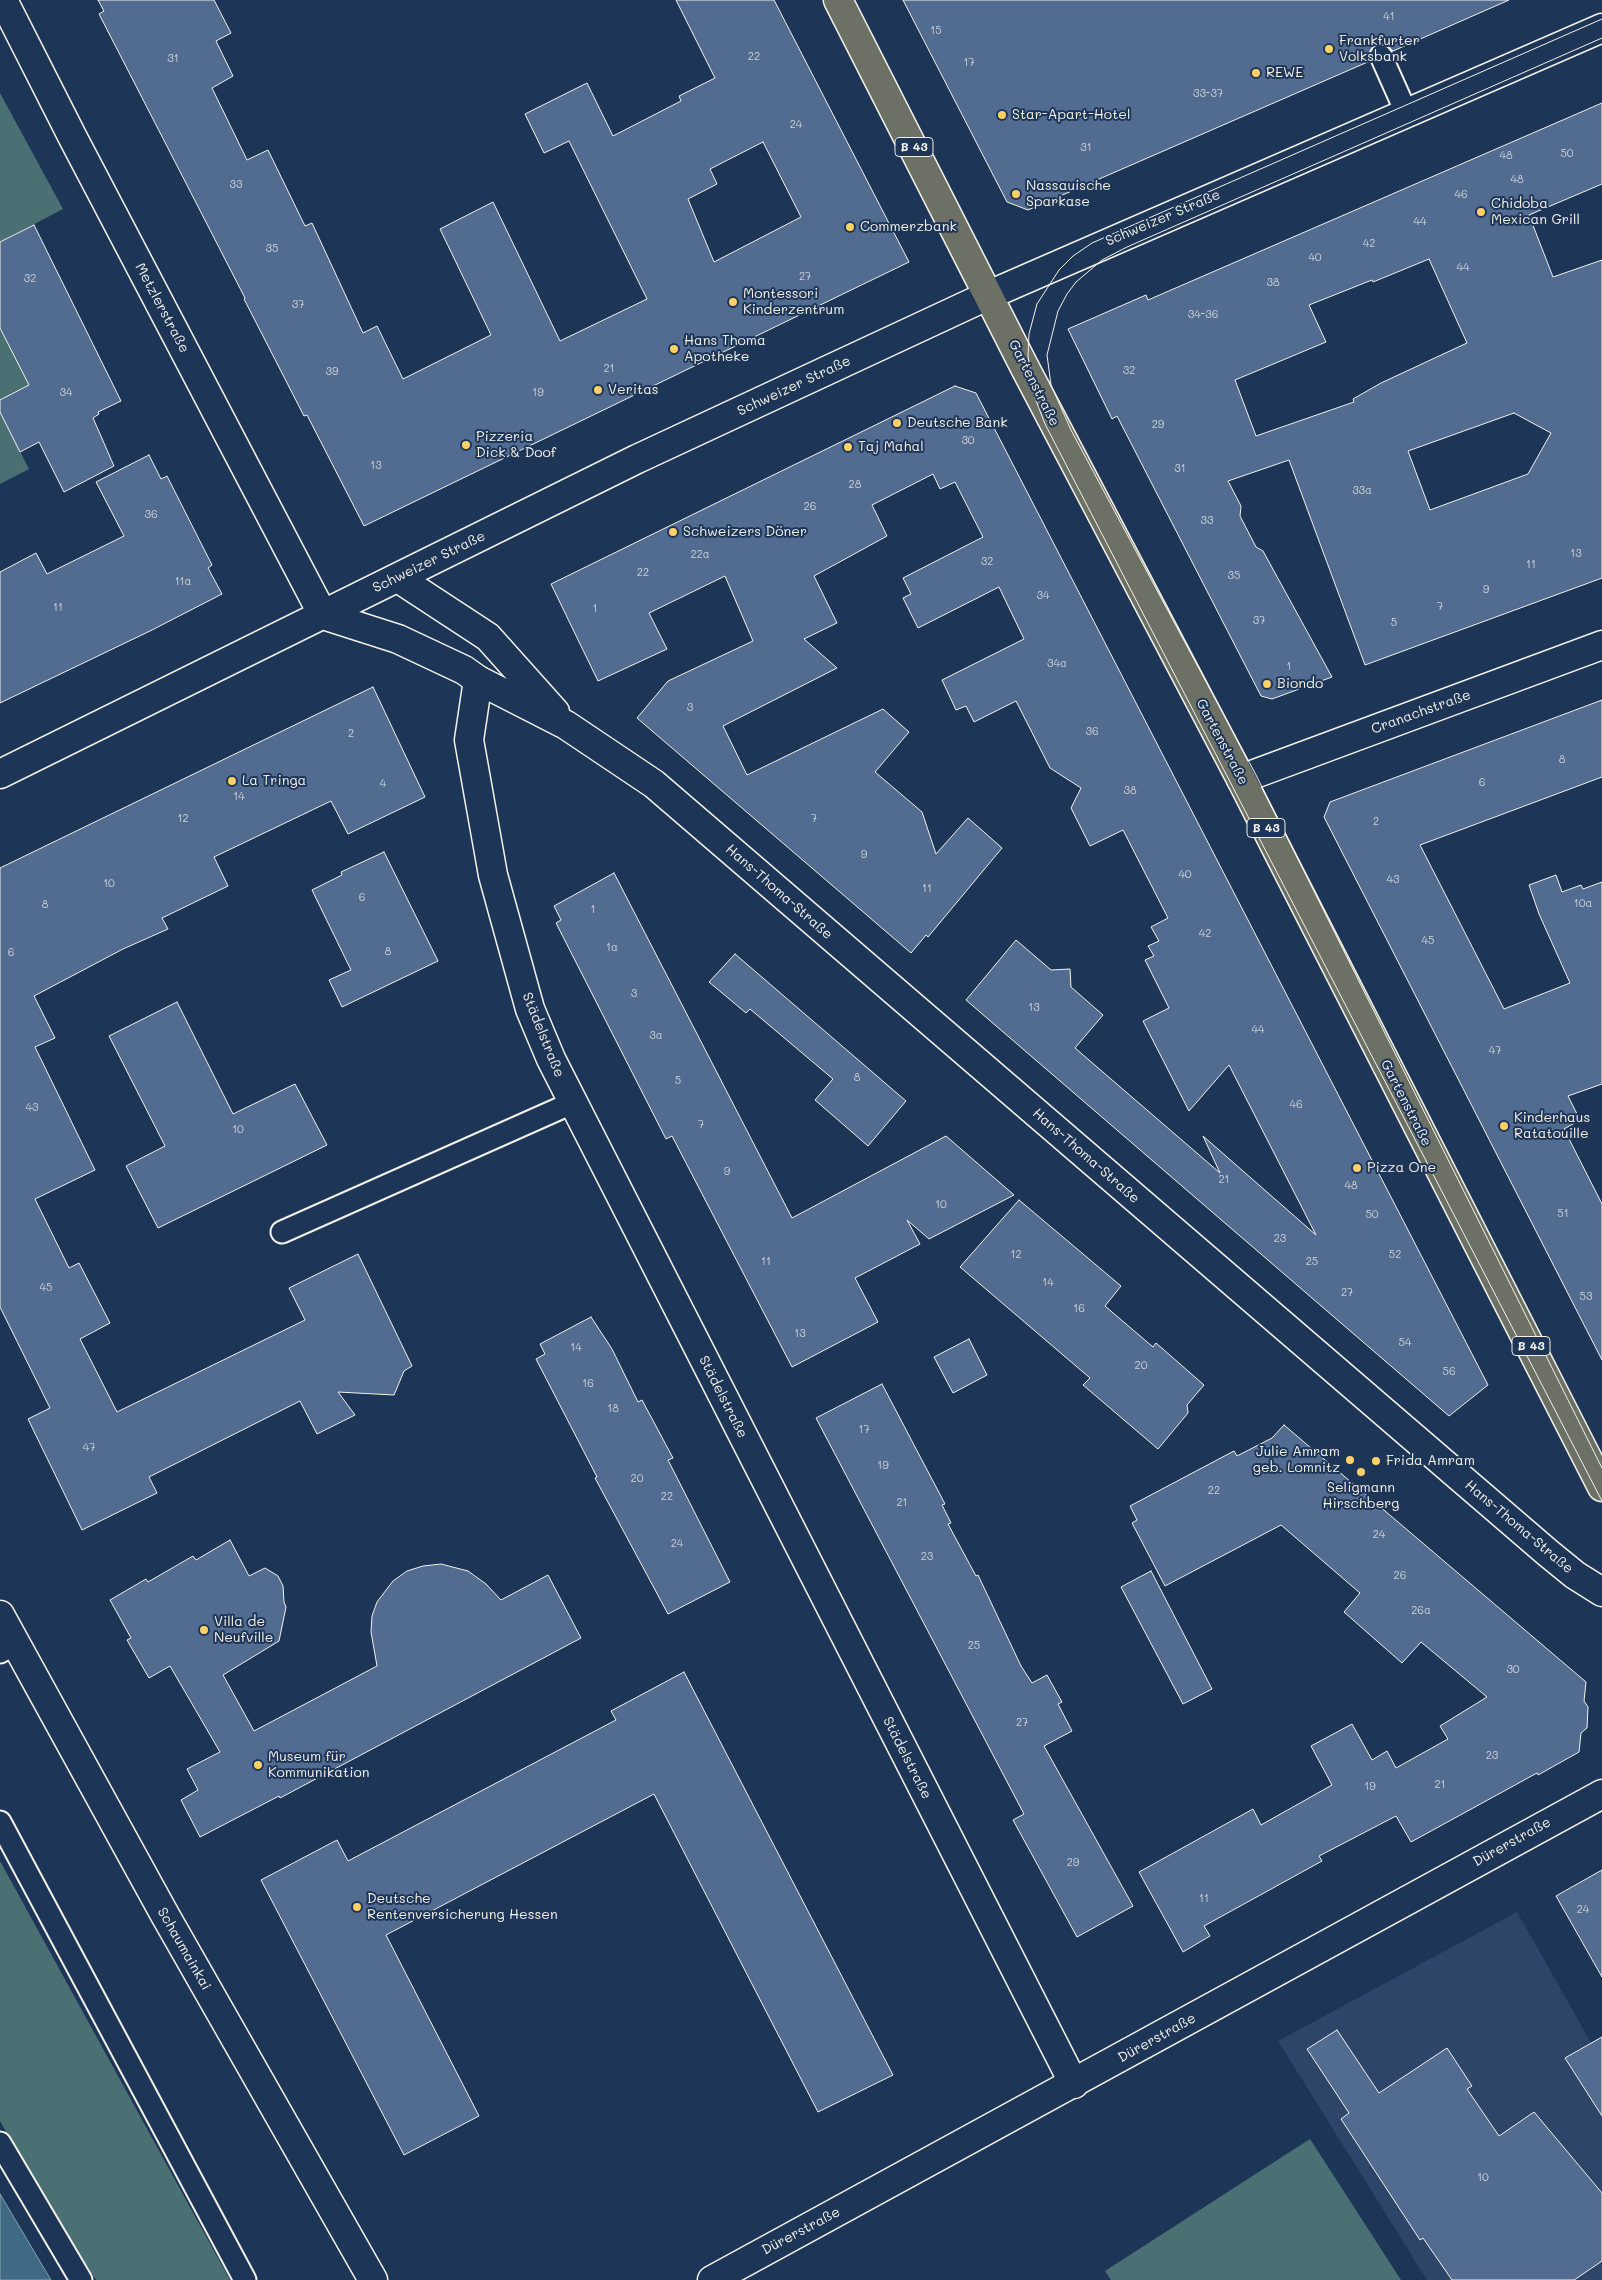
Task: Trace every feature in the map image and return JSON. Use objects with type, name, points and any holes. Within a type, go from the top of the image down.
[{"type":"main road","name":"Metzlerstraße","points":[[3,0],[73,138],[323,615]]},
{"type":"main road","name":"Gartenstraße","points":[[838,0],[1241,779],[1602,1487]]},
{"type":"main road","name":"Schweizer Straße","points":[[0,774],[637,459],[989,294],[1602,28]]},
{"type":"main road","name":"Hans-Thoma-Straße","points":[[398,578],[488,637],[566,725]]},
{"type":"main road","name":"Hans-Thoma-Straße","points":[[323,615],[398,639],[464,670],[478,680],[566,725],[654,784],[1536,1543],[1575,1575],[1602,1592]]},
{"type":"main road","name":"Cranachstraße","points":[[1241,779],[1602,645]]},
{"type":"main road","name":"Städelstraße","points":[[478,680],[470,740],[493,874],[530,1009],[551,1059],[1074,2084]]},
{"type":"main road","name":"Schaumainkai","points":[[0,1615],[8,1648],[165,1915],[373,2280]]},
{"type":"main road","name":"Dürerstraße","points":[[712,2280],[1602,1794]]},
{"type":"lane","points":[[1381,56],[1406,112]]},
{"type":"lane","points":[[282,1232],[572,1103]]},
{"type":"lane","points":[[0,1822],[245,2280]]},
{"type":"lane","points":[[0,2142],[81,2280]]},
{"type":"shaded area","points":[[1517,1912],[1602,2062],[1602,2280],[1427,2280],[1278,2041]]},
{"type":"shaded area","points":[[0,2194],[51,2280],[0,2280]]},
{"type":"green space","points":[[0,93],[63,209],[0,242]]},
{"type":"green space","points":[[0,328],[29,385],[0,400]]},
{"type":"green space","points":[[0,412],[29,469],[0,484]]},
{"type":"green space","points":[[0,1861],[230,2280],[96,2280],[33,2179],[0,2121]]},
{"type":"green space","points":[[1310,2139],[1401,2280],[1111,2280],[1105,2271]]},
{"type":"building","points":[[98,0],[214,0],[231,33],[216,41],[233,76],[212,88],[247,160],[268,150],[305,226],[312,223],[363,333],[377,326],[403,379],[491,335],[440,229],[493,202],[560,341],[647,299],[569,141],[544,153],[525,114],[587,83],[613,136],[681,101],[679,96],[715,78],[676,0],[774,0],[909,262],[364,526],[307,415],[304,416],[99,14],[104,11]],"holes":[[[763,142],[801,217],[714,262],[688,199],[717,184],[710,169]]]},
{"type":"building","points":[[903,0],[1509,0],[1393,51],[1388,46],[1376,44],[1371,49],[1370,61],[1028,210],[1007,202]]},
{"type":"building","points":[[1602,103],[1602,184],[1529,215],[1553,277],[1602,260],[1602,578],[1365,665],[1289,460],[1228,481],[1241,506],[1240,516],[1256,547],[1263,551],[1332,677],[1272,699],[1261,696],[1117,416],[1112,419],[1068,329],[1146,295],[1148,300]],"holes":[[[1429,259],[1467,343],[1381,383],[1353,399],[1354,402],[1256,436],[1235,380],[1326,342],[1309,305]],[[1514,413],[1551,433],[1528,474],[1430,510],[1408,451]]]},
{"type":"building","points":[[34,225],[121,401],[98,412],[99,414],[93,418],[114,466],[64,492],[39,442],[20,452],[0,412],[0,400],[29,385],[0,328],[0,242]]},
{"type":"building","points":[[955,386],[976,393],[1488,1385],[1449,1416],[966,1000],[1016,940],[1051,970],[1070,969],[1071,987],[1103,1015],[1075,1048],[1220,1173],[1203,1136],[1316,1235],[1229,1065],[1189,1111],[1143,1021],[1169,1008],[1145,960],[1154,956],[1148,946],[1159,941],[1151,927],[1168,918],[1123,830],[1090,846],[1071,808],[1081,788],[1050,768],[1016,701],[974,722],[966,706],[956,710],[942,680],[1024,639],[999,587],[918,628],[903,598],[911,594],[903,578],[983,537],[955,482],[940,489],[933,474],[872,505],[887,536],[814,576],[837,623],[804,639],[837,668],[723,726],[747,775],[883,709],[909,732],[875,772],[922,812],[936,854],[968,818],[1002,848],[928,937],[926,935],[911,953],[637,718],[668,681],[753,641],[725,576],[649,613],[667,649],[598,681],[551,584]]},
{"type":"building","points":[[149,455],[161,479],[167,476],[212,565],[208,568],[222,594],[0,703],[0,572],[36,553],[47,574],[124,536],[96,482]]},
{"type":"building","points":[[373,687],[425,797],[348,834],[331,801],[214,857],[228,886],[162,918],[168,929],[123,949],[34,996],[55,1038],[35,1047],[95,1170],[35,1199],[69,1268],[79,1263],[110,1323],[80,1339],[117,1412],[305,1320],[289,1288],[358,1254],[412,1366],[404,1371],[394,1395],[338,1392],[355,1415],[317,1434],[300,1401],[149,1477],[157,1493],[82,1530],[28,1419],[50,1408],[0,1307],[0,868]]},
{"type":"building","points":[[1602,700],[1602,777],[1420,845],[1504,1009],[1570,983],[1539,914],[1529,885],[1556,875],[1562,892],[1581,885],[1583,889],[1602,882],[1602,1084],[1568,1096],[1580,1120],[1564,1129],[1602,1204],[1602,1360],[1324,817],[1330,802]]},
{"type":"building","points":[[384,852],[438,961],[342,1007],[329,980],[351,970],[312,890],[342,875],[341,872]]},
{"type":"building","points":[[614,873],[792,1218],[946,1136],[1014,1195],[929,1239],[907,1220],[920,1244],[855,1278],[878,1322],[792,1367],[672,1136],[666,1139],[556,923],[561,920],[554,906]]},
{"type":"building","points":[[735,954],[906,1101],[868,1146],[815,1100],[833,1079],[750,1009],[746,1013],[709,982]]},
{"type":"building","points":[[177,1002],[233,1114],[295,1084],[327,1145],[158,1228],[126,1166],[165,1146],[109,1036]]},
{"type":"building","points":[[1019,1200],[1121,1286],[1105,1306],[1153,1347],[1156,1343],[1204,1385],[1187,1405],[1188,1413],[1158,1449],[1083,1385],[1090,1378],[960,1267]]},
{"type":"building","points":[[591,1317],[612,1349],[638,1402],[642,1400],[673,1458],[668,1460],[730,1582],[668,1614],[595,1478],[597,1477],[536,1359],[545,1354],[540,1344]]},
{"type":"building","points":[[969,1339],[987,1375],[953,1393],[934,1357]]},
{"type":"building","points":[[882,1384],[945,1504],[942,1505],[951,1523],[948,1524],[976,1576],[978,1575],[1021,1666],[1032,1683],[1047,1675],[1062,1702],[1058,1704],[1072,1731],[1044,1746],[1133,1906],[1077,1937],[1013,1820],[1024,1814],[816,1418]]},
{"type":"building","points":[[1284,1425],[1586,1682],[1584,1701],[1588,1707],[1587,1728],[1581,1733],[1579,1752],[1411,1842],[1396,1816],[1319,1856],[1322,1861],[1204,1926],[1210,1936],[1183,1952],[1139,1872],[1253,1809],[1261,1825],[1332,1785],[1311,1746],[1352,1724],[1372,1760],[1387,1751],[1396,1768],[1448,1739],[1440,1726],[1487,1697],[1421,1642],[1402,1663],[1344,1612],[1360,1593],[1281,1525],[1165,1586],[1132,1523],[1137,1520],[1130,1506],[1234,1451],[1237,1456],[1272,1438]]},
{"type":"building","points":[[230,1540],[249,1576],[265,1568],[278,1576],[283,1586],[286,1607],[279,1641],[223,1675],[254,1731],[377,1666],[371,1632],[372,1616],[377,1602],[393,1581],[407,1571],[423,1566],[441,1564],[468,1571],[486,1584],[501,1600],[548,1575],[581,1638],[280,1798],[279,1796],[200,1837],[181,1800],[198,1790],[187,1769],[220,1752],[170,1666],[149,1678],[127,1640],[131,1638],[110,1600],[146,1579],[148,1582],[193,1556],[196,1560]]},
{"type":"building","points":[[1151,1571],[1212,1689],[1183,1704],[1121,1587]]},
{"type":"building","name":"Deutsche Rentenversicherung Hessen","points":[[684,1672],[893,2075],[818,2112],[654,1794],[386,1935],[479,2116],[404,2155],[261,1880],[337,1840],[348,1861],[616,1720],[611,1711]]},
{"type":"building","points":[[1602,1870],[1602,1977],[1556,1896]]},
{"type":"building","points":[[1337,2030],[1379,2093],[1447,2048],[1472,2086],[1467,2089],[1499,2136],[1534,2112],[1602,2193],[1602,2261],[1574,2280],[1452,2280],[1423,2238],[1420,2240],[1341,2119],[1349,2113],[1307,2049]]},
{"type":"building","points":[[1602,2037],[1602,2116],[1565,2058]]},
{"type":"tram line","points":[[1602,19],[1092,243],[1073,256],[1059,270],[1037,304],[1029,334],[1028,356],[1035,398],[1045,424],[1602,1501]]},
{"type":"tram line","points":[[1602,38],[1127,247],[1102,260],[1076,282],[1067,294],[1058,311],[1047,355],[1051,385],[1071,430],[1255,773],[1602,1468]]},
{"type":"place","name":"Frankfurter Volksbank","points":[[1329,49]]},
{"type":"place","name":"REWE","points":[[1256,73]]},
{"type":"place","name":"Star-Apart-Hotel","points":[[1002,115]]},
{"type":"place","name":"Nassauische Sparkase","points":[[1016,194]]},
{"type":"place","name":"Chidoba Mexican Grill","points":[[1481,212]]},
{"type":"place","name":"Commerzbank","points":[[850,227]]},
{"type":"place","name":"Montessori Kinderzentrum","points":[[733,302]]},
{"type":"place","name":"Hans Thoma Apotheke","points":[[674,349]]},
{"type":"place","name":"Veritas","points":[[598,390]]},
{"type":"place","name":"Deutsche Bank","points":[[897,423]]},
{"type":"place","name":"Pizzeria Dick & Doof","points":[[466,445]]},
{"type":"place","name":"Taj Mahal","points":[[848,447]]},
{"type":"place","name":"Schweizers Döner","points":[[673,532]]},
{"type":"place","name":"Biondo","points":[[1267,684]]},
{"type":"place","name":"La Tringa","points":[[232,781]]},
{"type":"place","name":"Kinderhaus Ratatouille","points":[[1504,1126]]},
{"type":"place","name":"Pizza One","points":[[1357,1168]]},
{"type":"place","name":"Julie Amram geb. Lomnitz","points":[[1350,1460]]},
{"type":"place","name":"Frida Amram","points":[[1376,1461]]},
{"type":"place","name":"Seligmann Hirschberg","points":[[1361,1472]]},
{"type":"place","name":"Villa de Neufville","points":[[204,1630]]},
{"type":"place","name":"Museum für Kommunikation","points":[[258,1765]]},
{"type":"place","name":"Deutsche Rentenversicherung Hessen","points":[[357,1907]]}]
